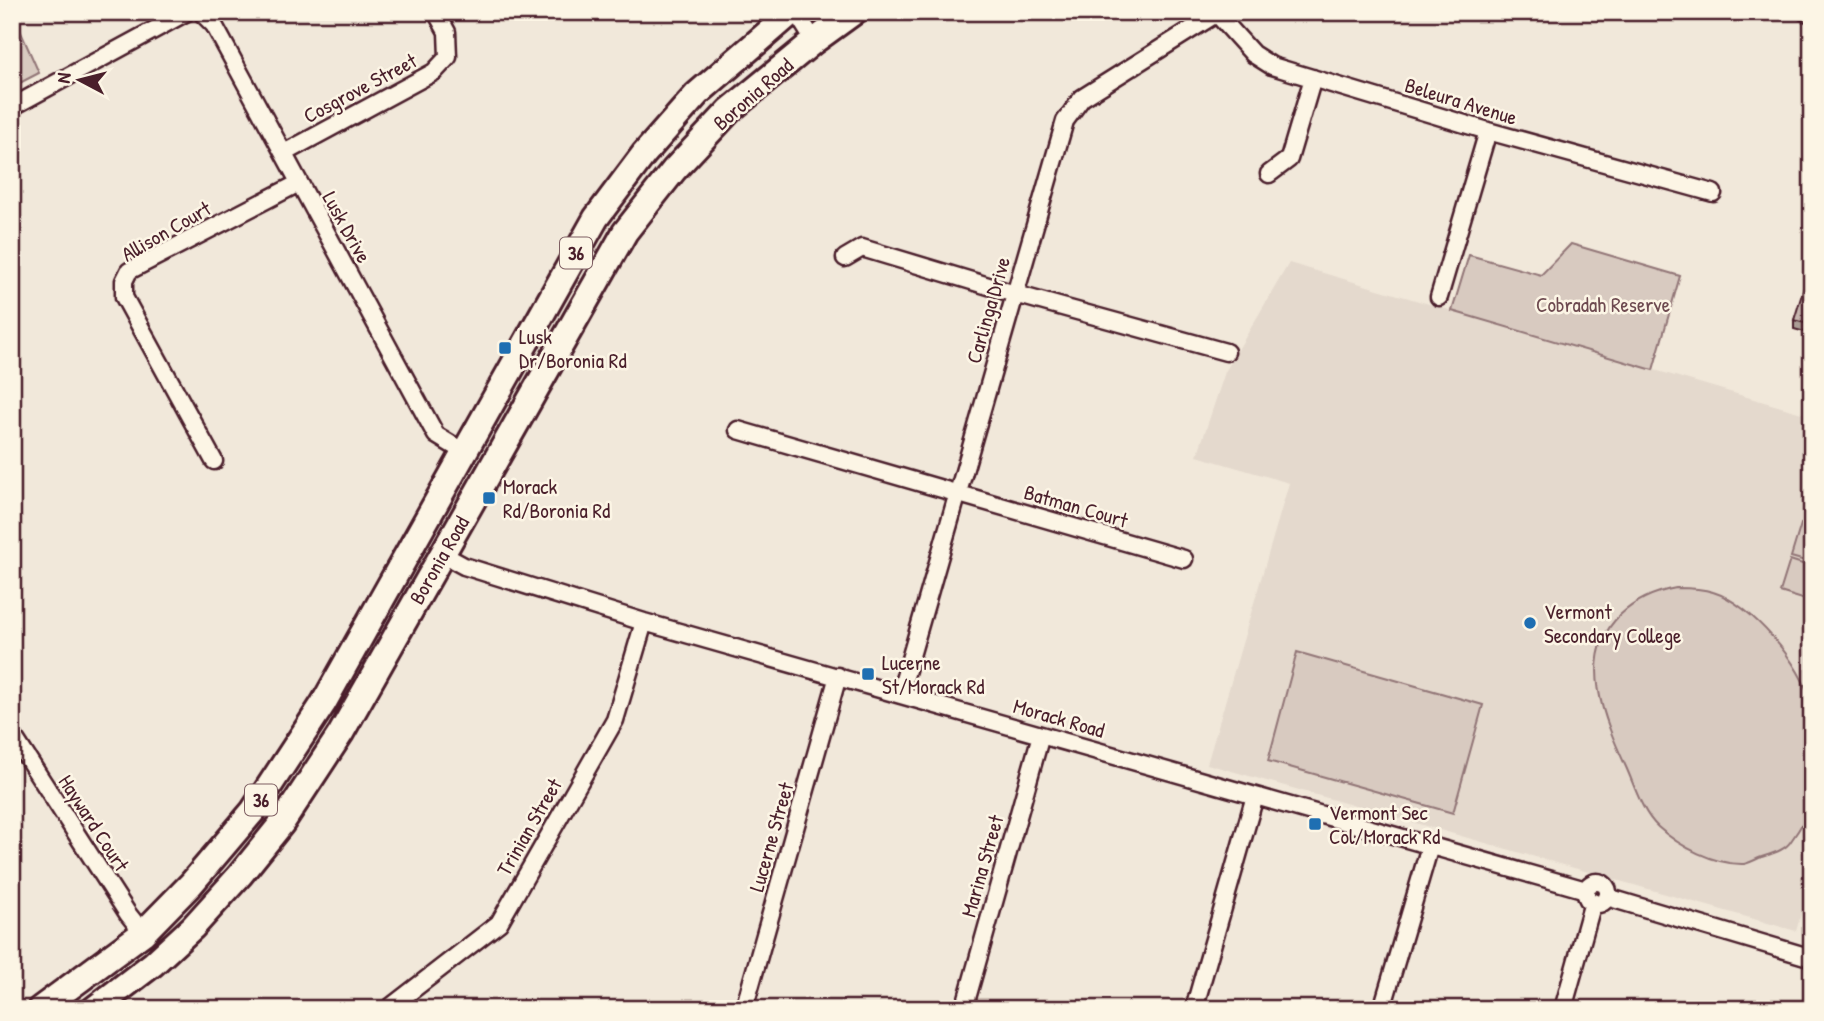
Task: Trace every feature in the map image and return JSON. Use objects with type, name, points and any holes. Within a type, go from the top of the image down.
[{"type":"main road","name":"Boronia Road","points":[[51,1006],[143,933],[191,884],[253,811],[323,704],[596,218],[643,154],[697,93],[794,12]]},
{"type":"main road","name":"Boronia Road","points":[[94,1009],[153,964],[193,927],[282,823],[341,733],[625,232],[674,170],[730,110],[854,12]]},
{"type":"main road","points":[[464,452],[492,467]]},
{"type":"main road","points":[[416,537],[442,554]]},
{"type":"street","points":[[12,107],[187,12]]},
{"type":"street","name":"Lusk Drive","points":[[201,12],[214,25],[436,435],[464,452]]},
{"type":"street","name":"Cosgrove Street","points":[[284,153],[434,72],[448,57],[447,32],[436,12]]},
{"type":"street","points":[[794,12],[814,41]]},
{"type":"street","points":[[1805,12],[1812,14]]},
{"type":"street","name":"Beleura Avenue","points":[[1218,13],[1253,54],[1272,66],[1488,131],[1713,193]]},
{"type":"street","name":"Carlinga Drive","points":[[900,694],[1065,121],[1082,98],[1218,13]]},
{"type":"street","points":[[1269,174],[1289,159],[1312,78]]},
{"type":"street","points":[[1439,298],[1488,131]]},
{"type":"street","name":"Allison Court","points":[[214,461],[124,297],[124,281],[129,271],[299,183]]},
{"type":"street","points":[[845,258],[862,248],[1015,294],[1226,352]]},
{"type":"street","name":"Batman Court","points":[[738,430],[1184,559]]},
{"type":"street","name":"Morack Road","points":[[442,554],[464,566],[644,622],[1812,958]]},
{"type":"street","name":"Trinian Street","points":[[388,1009],[499,923],[615,720],[644,622]]},
{"type":"street","name":"Lucerne Street","points":[[744,1009],[838,676]]},
{"type":"street","name":"Hayward Court","points":[[12,734],[120,903],[143,933]]},
{"type":"street","name":"Marina Street","points":[[964,1009],[1041,735]]},
{"type":"street","points":[[1194,1009],[1255,796]]},
{"type":"street","points":[[1382,1009],[1430,846]]},
{"type":"street","points":[[1563,1009],[1595,896]]},
{"type":"shaded area","name":"Vermont Secondary College","points":[[1289,263],[1812,416],[1812,878],[1796,931],[1207,764],[1289,483],[1197,456],[1225,372]]},
{"type":"green space","points":[[12,12],[39,73],[12,87]]},
{"type":"green space","name":"Cobradah Reserve","points":[[1571,244],[1680,276],[1653,370],[1452,311],[1469,255],[1541,275]]},
{"type":"green space","points":[[1801,524],[1812,528],[1812,563],[1791,557]]},
{"type":"green space","points":[[1790,560],[1812,567],[1812,602],[1780,592]]},
{"type":"green space","points":[[1676,588],[1713,592],[1728,598],[1743,609],[1787,655],[1798,672],[1811,704],[1813,787],[1807,814],[1797,833],[1785,847],[1746,864],[1733,864],[1698,853],[1658,827],[1639,799],[1603,710],[1597,669],[1599,650],[1607,632],[1632,605],[1653,594]]},
{"type":"green space","points":[[1297,652],[1483,705],[1453,813],[1268,761]]},
{"type":"building","points":[[1806,281],[1812,282],[1812,325],[1794,320]]},
{"type":"place","name":"Lusk Dr/Boronia Rd","points":[[505,348]]},
{"type":"place","name":"Morack Rd/Boronia Rd","points":[[489,498]]},
{"type":"place","name":"Vermont Secondary College","points":[[1530,623]]},
{"type":"place","name":"Lucerne St/Morack Rd","points":[[868,674]]},
{"type":"place","name":"Vermont Sec Col/Morack Rd","points":[[1315,824]]}]
